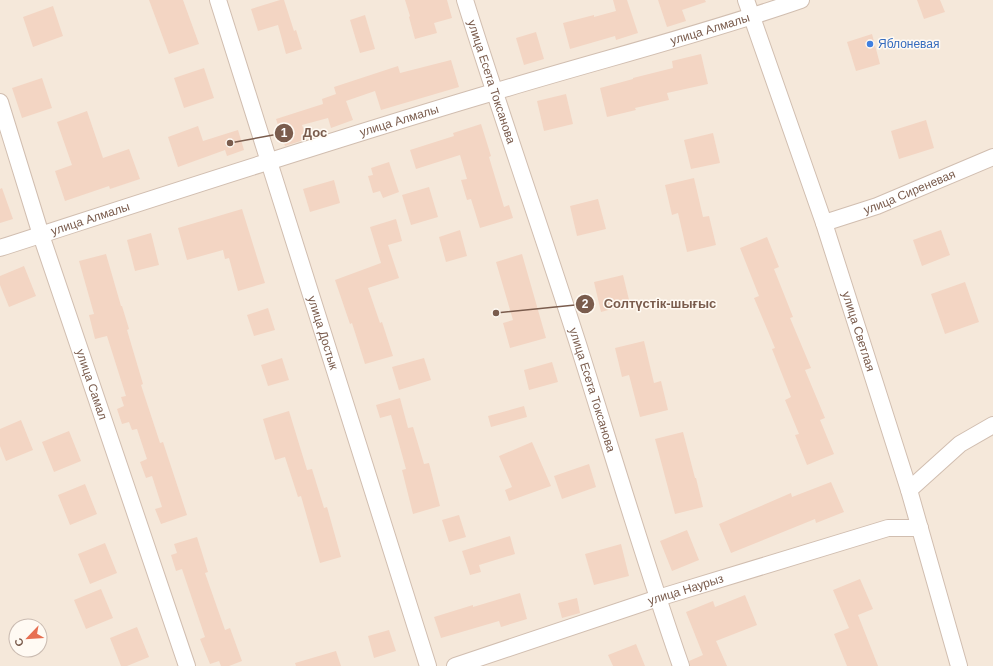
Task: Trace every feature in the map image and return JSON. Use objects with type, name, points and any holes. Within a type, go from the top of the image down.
[{"type":"street","name":"улица Достык","points":[[218,0],[428,666]]},
{"type":"street","name":"улица Есета Токсанова","points":[[465,0],[493,92],[575,335],[681,666]]},
{"type":"street","name":"улица Светлая","points":[[746,0],[824,223],[909,490],[959,666]]},
{"type":"street","name":"улица Алмалы","points":[[0,248],[268,161],[493,92],[752,17],[801,0]]},
{"type":"street","name":"улица Самал","points":[[0,102],[42,235],[187,666]]},
{"type":"street","name":"улица Сиреневая","points":[[824,223],[877,206],[993,157]]},
{"type":"street","points":[[909,490],[960,444],[993,425]]},
{"type":"street","name":"улица Наурыз","points":[[455,666],[658,598],[888,528],[920,528]]},
{"type":"shaded area","points":[[0,0],[993,0],[993,666],[0,666]]},
{"type":"building","points":[[149,0],[183,0],[199,44],[169,54]]},
{"type":"building","points":[[284,0],[294,31],[296,30],[302,49],[286,54],[278,25],[258,31],[251,9]]},
{"type":"building","points":[[405,0],[447,0],[452,18],[434,23],[437,33],[415,39]]},
{"type":"building","points":[[613,0],[627,0],[638,33],[616,40],[615,36],[570,49],[563,23],[616,11]]},
{"type":"building","points":[[658,0],[705,0],[706,2],[682,10],[686,21],[667,27]]},
{"type":"building","points":[[917,0],[940,0],[945,12],[924,19]]},
{"type":"building","points":[[53,6],[63,36],[33,47],[23,17]]},
{"type":"building","points":[[365,15],[375,49],[360,53],[350,20]]},
{"type":"building","points":[[536,32],[544,59],[524,65],[516,38]]},
{"type":"building","points":[[872,34],[880,64],[856,71],[847,42]]},
{"type":"building","points":[[701,54],[708,84],[667,93],[669,100],[635,108],[636,110],[607,117],[600,88],[673,68],[672,61]]},
{"type":"building","points":[[451,60],[459,87],[381,110],[375,91],[346,101],[353,120],[331,128],[328,118],[302,125],[307,139],[285,146],[276,119],[323,104],[322,99],[336,94],[334,87],[398,66],[400,73]]},
{"type":"building","points":[[204,68],[214,98],[184,108],[174,78]]},
{"type":"building","points":[[42,78],[52,108],[22,118],[12,88]]},
{"type":"building","points":[[566,94],[573,124],[544,131],[537,101]]},
{"type":"building","points":[[87,111],[103,158],[129,149],[140,179],[110,189],[109,186],[65,201],[55,171],[72,165],[57,122]]},
{"type":"building","points":[[926,120],[934,148],[899,159],[891,131]]},
{"type":"building","points":[[481,124],[504,207],[509,205],[513,218],[480,228],[471,199],[467,200],[461,180],[467,179],[460,155],[416,169],[410,150],[454,136],[453,133]]},
{"type":"building","points":[[198,126],[203,141],[238,130],[244,150],[227,156],[225,150],[178,167],[168,137]]},
{"type":"building","points":[[713,133],[720,163],[691,169],[684,140]]},
{"type":"building","points":[[389,162],[399,192],[383,198],[380,191],[373,193],[368,176],[373,175],[371,168]]},
{"type":"building","points":[[694,178],[703,217],[709,216],[716,245],[687,252],[678,213],[672,215],[665,185]]},
{"type":"building","points":[[334,180],[340,203],[310,212],[303,189]]},
{"type":"building","points":[[429,187],[438,217],[411,225],[402,195]]},
{"type":"building","points":[[2,188],[13,219],[0,223],[0,189]]},
{"type":"building","points":[[598,199],[606,229],[577,236],[570,206]]},
{"type":"building","points":[[242,209],[265,283],[238,291],[229,258],[225,259],[223,250],[187,260],[178,228]]},
{"type":"building","points":[[396,219],[402,241],[388,245],[399,278],[368,288],[380,323],[382,322],[393,356],[365,364],[352,323],[350,324],[335,280],[381,263],[370,227]]},
{"type":"building","points":[[460,230],[467,256],[446,262],[439,237]]},
{"type":"building","points":[[941,230],[950,255],[922,266],[913,240]]},
{"type":"building","points":[[151,233],[159,265],[135,271],[127,240]]},
{"type":"building","points":[[767,237],[779,267],[774,269],[793,317],[790,318],[811,368],[805,370],[825,418],[820,420],[834,454],[807,465],[795,435],[799,434],[785,400],[791,397],[772,349],[775,348],[754,298],[759,296],[740,248]]},
{"type":"building","points":[[106,254],[129,329],[127,330],[143,384],[141,385],[160,443],[163,442],[187,515],[161,524],[155,509],[162,507],[152,476],[146,478],[140,462],[147,459],[137,429],[132,430],[129,422],[122,424],[117,409],[124,406],[121,397],[126,396],[107,336],[95,339],[89,315],[94,314],[79,261]]},
{"type":"building","points":[[522,254],[546,338],[510,348],[503,323],[513,320],[496,262]]},
{"type":"building","points":[[24,266],[36,296],[9,307],[0,285],[0,276]]},
{"type":"building","points":[[623,275],[630,304],[601,312],[594,282]]},
{"type":"building","points":[[965,282],[979,322],[945,334],[931,294]]},
{"type":"building","points":[[268,308],[275,330],[254,336],[247,315]]},
{"type":"building","points":[[644,341],[654,383],[661,381],[668,410],[640,417],[629,375],[622,377],[615,348]]},
{"type":"building","points":[[282,358],[289,380],[268,386],[261,365]]},
{"type":"building","points":[[424,358],[431,380],[399,390],[392,367]]},
{"type":"building","points":[[552,362],[558,382],[529,390],[524,370]]},
{"type":"building","points":[[400,398],[408,428],[413,427],[424,464],[429,463],[440,506],[413,514],[402,470],[406,469],[391,415],[380,418],[376,405]]},
{"type":"building","points":[[524,406],[527,417],[491,427],[488,416]]},
{"type":"building","points":[[289,411],[307,470],[312,469],[324,508],[327,507],[341,557],[320,563],[301,496],[298,497],[285,457],[275,460],[263,419]]},
{"type":"building","points":[[21,420],[33,450],[6,461],[0,446],[0,429]]},
{"type":"building","points":[[69,431],[81,461],[54,472],[42,442]]},
{"type":"building","points":[[683,432],[703,507],[675,514],[655,439]]},
{"type":"building","points":[[532,442],[551,486],[509,501],[505,490],[512,487],[499,456]]},
{"type":"building","points":[[589,464],[596,487],[562,499],[554,476]]},
{"type":"building","points":[[831,482],[844,512],[816,523],[815,519],[731,553],[719,524],[791,493],[792,497]]},
{"type":"building","points":[[85,484],[97,514],[70,525],[58,495]]},
{"type":"building","points":[[459,515],[466,537],[449,542],[442,520]]},
{"type":"building","points":[[687,530],[699,560],[672,571],[660,541]]},
{"type":"building","points":[[510,536],[515,554],[479,565],[481,572],[470,575],[462,551]]},
{"type":"building","points":[[197,537],[208,572],[205,573],[225,630],[230,628],[242,661],[229,666],[221,666],[219,661],[210,664],[200,639],[205,637],[182,569],[176,571],[171,555],[177,553],[174,544]]},
{"type":"building","points":[[105,543],[117,573],[90,584],[78,554]]},
{"type":"building","points":[[621,544],[629,576],[594,585],[585,554]]},
{"type":"building","points":[[860,579],[873,609],[858,615],[878,666],[847,666],[834,634],[849,628],[833,590]]},
{"type":"building","points":[[101,589],[113,618],[86,629],[74,600]]},
{"type":"building","points":[[520,593],[527,619],[501,627],[499,621],[441,638],[434,617]]},
{"type":"building","points":[[745,595],[757,625],[716,641],[727,666],[690,666],[689,661],[703,655],[686,612],[713,601],[715,607]]},
{"type":"building","points":[[577,598],[580,613],[562,618],[558,603]]},
{"type":"building","points":[[137,627],[149,657],[127,666],[121,666],[110,638]]},
{"type":"building","points":[[389,630],[396,651],[374,658],[368,636]]},
{"type":"building","points":[[636,644],[645,666],[613,666],[608,655]]},
{"type":"building","points":[[336,651],[341,666],[296,666],[295,663]]},
{"type":"place","name":"Яблоневая","points":[[870,44]]},
{"type":"place","name":"Дос","points":[[230,143]]},
{"type":"place","name":"Солтүстік-шығыс","points":[[496,313]]}]
